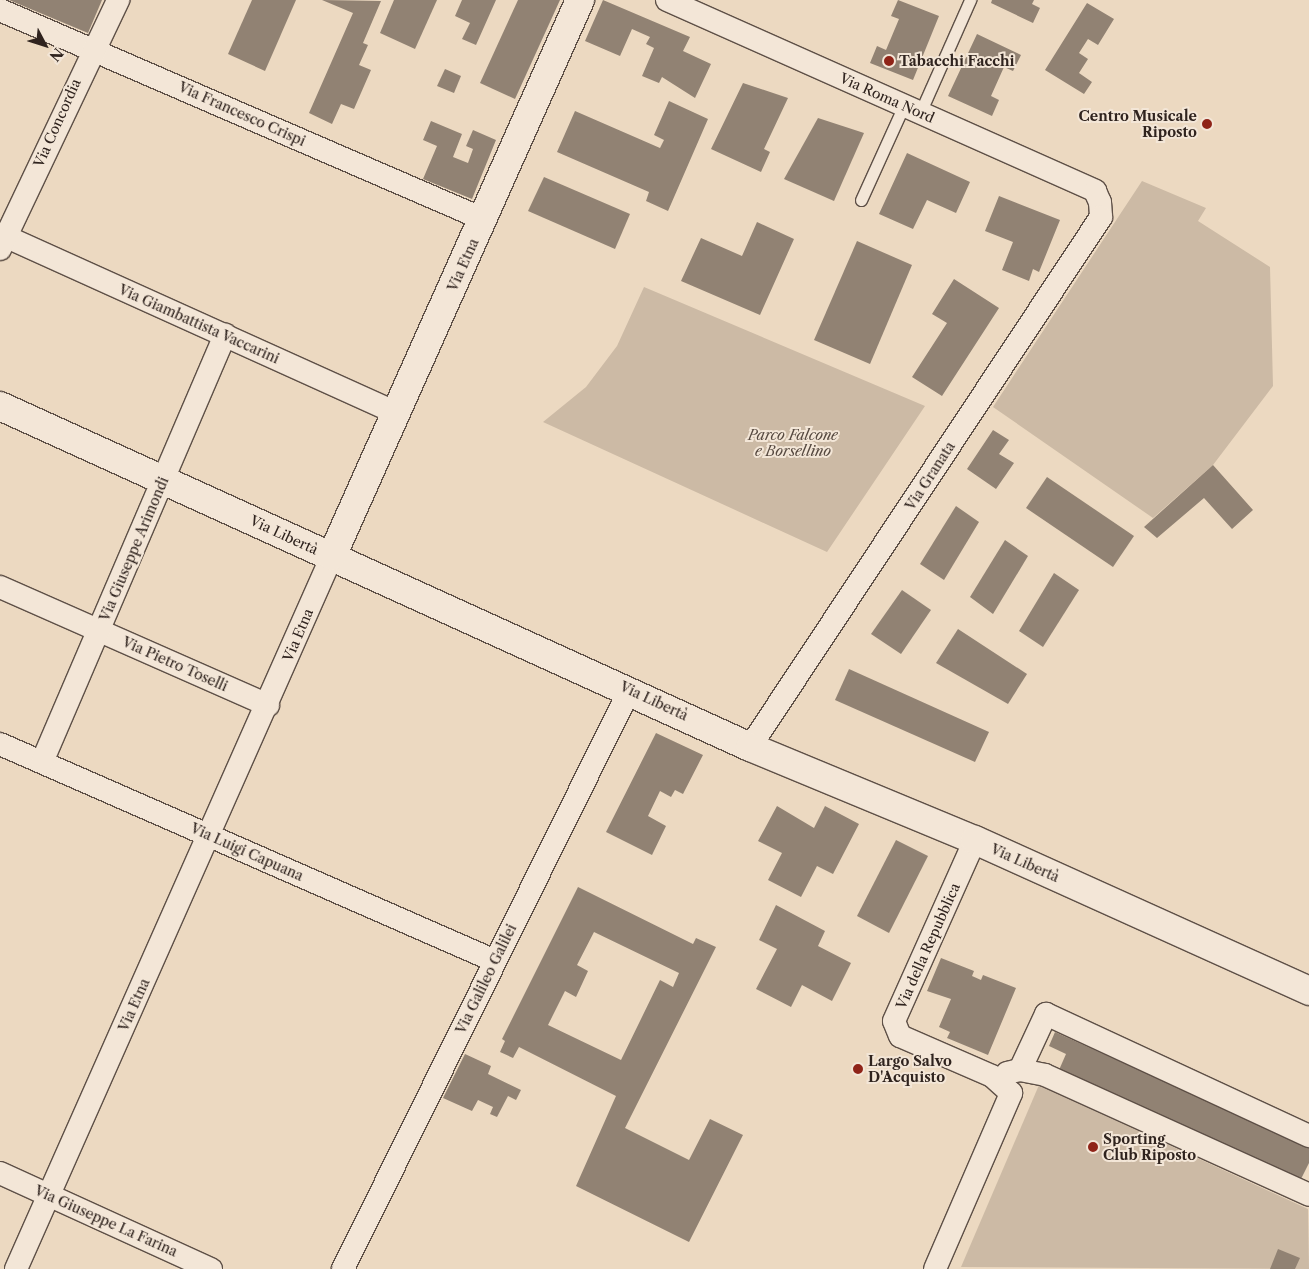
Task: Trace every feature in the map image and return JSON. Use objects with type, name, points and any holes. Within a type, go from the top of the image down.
[{"type":"street","name":"Via Concordia","points":[[2,240],[87,58],[95,50],[118,0]]},
{"type":"street","name":"Via Etna","points":[[16,1269],[268,705],[332,556],[398,414],[580,0]]},
{"type":"street","name":"Via Roma Nord","points":[[667,0],[1095,190],[1100,202]]},
{"type":"street","name":"Via Francesco Crispi","points":[[0,10],[483,219]]},
{"type":"street","name":"Via Granata","points":[[750,746],[1101,217],[1100,202]]},
{"type":"street","name":"Via Giambattista Vaccarini","points":[[2,240],[225,335],[398,414]]},
{"type":"street","name":"Via Giuseppe Arimondi","points":[[42,762],[225,335]]},
{"type":"street","name":"Via Libertà","points":[[0,406],[630,689],[750,746],[975,840],[1309,991]]},
{"type":"street","name":"Via Pietro Toselli","points":[[0,587],[268,705]]},
{"type":"street","name":"Via Galileo Galilei","points":[[343,1269],[630,689]]},
{"type":"street","name":"Via Luigi Capuana","points":[[0,744],[495,961]]},
{"type":"street","name":"Via della Repubblica","points":[[935,1269],[1008,1108],[1011,1094],[992,1076],[900,1036],[894,1021],[975,840]]},
{"type":"street","points":[[1020,1070],[1046,1014],[1309,1136]]},
{"type":"street","points":[[992,1076],[1020,1070],[1045,1076],[1307,1190]]},
{"type":"street","name":"Via Giuseppe La Farina","points":[[0,1173],[211,1269]]},
{"type":"lane","points":[[861,200],[970,0]]},
{"type":"green space","points":[[1142,181],[1206,208],[1198,221],[1270,267],[1273,386],[1213,465],[1153,518],[993,407]]},
{"type":"green space","name":"Parco Falcone e Borsellino","points":[[644,287],[925,406],[827,552],[543,422],[586,387],[617,346]]},
{"type":"green space","name":"Sporting Club Riposto","points":[[1039,1085],[1308,1209],[1309,1269],[961,1267]]},
{"type":"building","points":[[9,0],[102,0],[88,33]]},
{"type":"building","points":[[252,0],[296,0],[265,71],[228,54]]},
{"type":"building","points":[[322,0],[381,1],[363,43],[368,45],[359,65],[371,70],[354,109],[341,104],[332,124],[309,113],[353,13]]},
{"type":"building","points":[[394,0],[437,0],[415,49],[380,33]]},
{"type":"building","points":[[462,0],[496,0],[476,45],[462,39],[470,23],[455,16]]},
{"type":"building","points":[[518,0],[560,0],[515,99],[480,83]]},
{"type":"building","points":[[603,0],[690,37],[683,51],[711,64],[695,98],[662,77],[659,83],[642,76],[654,48],[646,44],[650,37],[632,29],[620,56],[585,41]]},
{"type":"building","points":[[898,0],[939,16],[913,80],[870,63],[877,46],[886,50],[899,19],[891,16]]},
{"type":"building","points":[[992,0],[1034,0],[1032,4],[1040,8],[1033,23],[991,3]]},
{"type":"building","points":[[1087,3],[1114,19],[1098,45],[1088,39],[1079,53],[1088,59],[1079,73],[1092,82],[1084,94],[1045,70]]},
{"type":"building","points":[[977,34],[1021,55],[1013,71],[1004,67],[991,96],[999,100],[992,116],[948,96]]},
{"type":"building","points":[[445,69],[461,76],[454,93],[437,86]]},
{"type":"building","points":[[743,83],[788,98],[764,149],[770,152],[761,172],[711,149]]},
{"type":"building","points":[[669,101],[708,119],[668,211],[646,201],[649,192],[557,152],[575,111],[660,148],[664,140],[654,135]]},
{"type":"building","points":[[818,118],[864,133],[834,201],[784,179]]},
{"type":"building","points":[[431,121],[462,134],[453,157],[468,163],[473,149],[466,146],[473,130],[496,140],[472,199],[423,179],[437,146],[423,140]]},
{"type":"building","points":[[907,153],[970,182],[956,213],[927,200],[913,229],[879,214]]},
{"type":"building","points":[[544,177],[630,214],[615,249],[528,211]]},
{"type":"building","points":[[999,196],[1060,220],[1039,272],[1033,269],[1029,281],[1002,270],[1013,242],[985,231]]},
{"type":"building","points":[[757,222],[794,239],[760,315],[681,281],[701,238],[742,256]]},
{"type":"building","points":[[857,241],[912,265],[870,364],[814,340]]},
{"type":"building","points":[[954,279],[999,308],[942,396],[912,377],[947,323],[932,314]]},
{"type":"building","points":[[993,430],[1009,440],[999,454],[1014,463],[996,489],[967,469]]},
{"type":"building","points":[[1213,465],[1253,510],[1232,529],[1204,498],[1157,538],[1144,527]]},
{"type":"building","points":[[1047,477],[1134,536],[1113,567],[1026,508]]},
{"type":"building","points":[[956,506],[979,522],[944,580],[920,564]]},
{"type":"building","points":[[1005,540],[1028,556],[993,614],[970,597]]},
{"type":"building","points":[[1054,573],[1079,590],[1043,647],[1019,631]]},
{"type":"building","points":[[902,590],[931,610],[901,654],[871,634]]},
{"type":"building","points":[[958,629],[1027,674],[1008,704],[936,663]]},
{"type":"building","points":[[849,669],[989,732],[975,762],[835,700]]},
{"type":"building","points":[[656,733],[703,755],[683,794],[675,790],[671,797],[660,791],[648,816],[666,826],[652,855],[606,832]]},
{"type":"building","points":[[777,806],[814,828],[825,806],[859,824],[833,874],[817,866],[801,897],[768,880],[782,853],[758,841]]},
{"type":"building","points":[[896,840],[928,856],[889,933],[857,916]]},
{"type":"building","points":[[578,887],[693,944],[696,938],[716,947],[625,1128],[689,1160],[710,1119],[743,1135],[689,1242],[576,1186],[616,1096],[519,1047],[513,1058],[500,1052],[505,1041],[502,1039]],"holes":[[[594,932],[679,973],[673,987],[660,980],[621,1060],[548,1025],[565,991],[576,997],[588,971],[577,965]]]},
{"type":"building","points":[[776,905],[825,931],[818,946],[851,963],[832,1001],[802,985],[791,1007],[756,989],[777,949],[759,940]]},
{"type":"building","points":[[941,958],[974,971],[972,976],[981,980],[983,975],[1016,988],[988,1055],[947,1038],[950,1032],[939,1027],[951,999],[927,991]]},
{"type":"building","points":[[1055,1032],[1309,1147],[1309,1163],[1301,1179],[1059,1070],[1066,1054],[1049,1046]]},
{"type":"building","points":[[465,1054],[491,1066],[488,1074],[521,1090],[516,1100],[508,1096],[497,1117],[490,1114],[493,1107],[478,1100],[472,1111],[443,1098]]},
{"type":"building","points":[[1278,1249],[1300,1258],[1295,1269],[1270,1269]]},
{"type":"place","name":"Tabacchi Facchi","points":[[889,61]]},
{"type":"place","name":"Centro Musicale Riposto","points":[[1207,124]]},
{"type":"place","name":"Largo Salvo D'Acquisto","points":[[858,1069]]},
{"type":"place","name":"Sporting Club Riposto","points":[[1093,1147]]}]
